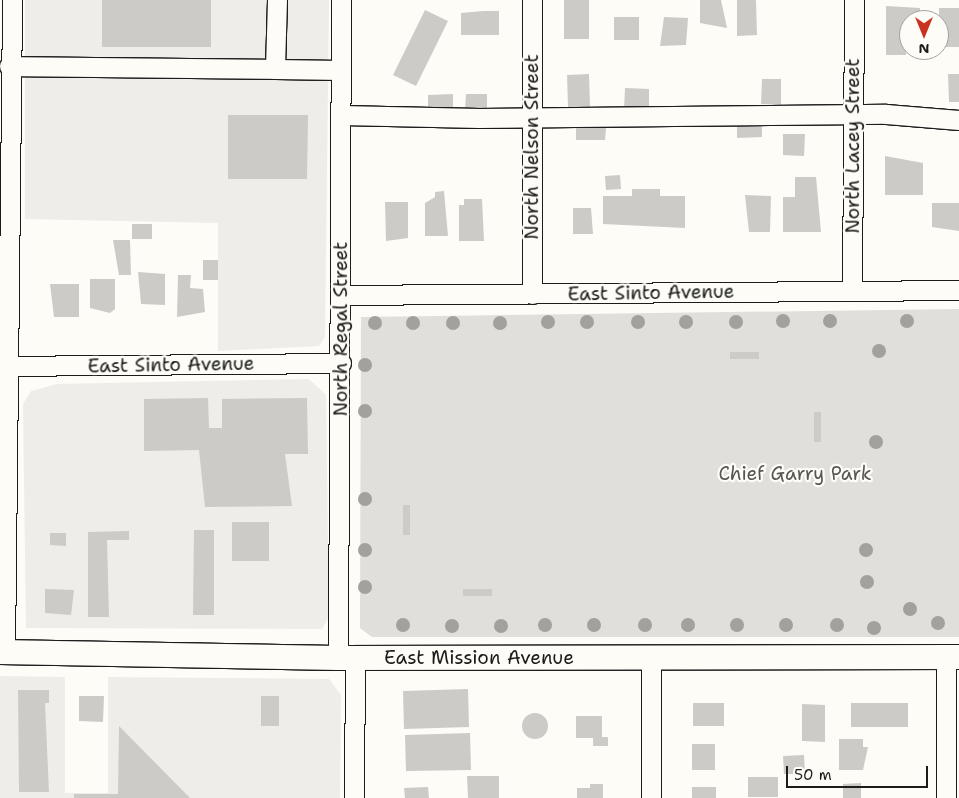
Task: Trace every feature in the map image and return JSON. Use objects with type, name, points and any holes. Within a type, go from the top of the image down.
[{"type":"main road","name":"East Mission Avenue","points":[[2,652],[347,658],[953,657]]},
{"type":"street","points":[[2,652],[6,75],[12,0]]},
{"type":"street","points":[[276,0],[276,69]]},
{"type":"street","name":"North Regal Street","points":[[341,0],[341,363],[347,658],[354,798]]},
{"type":"street","name":"North Nelson Street","points":[[532,0],[532,294]]},
{"type":"street","name":"North Lacey Street","points":[[852,291],[854,0]]},
{"type":"street","points":[[6,75],[276,69],[341,70]]},
{"type":"street","points":[[341,115],[532,118],[854,115],[959,120]]},
{"type":"street","name":"East Sinto Avenue","points":[[342,295],[959,290]]},
{"type":"street","name":"East Sinto Avenue","points":[[3,366],[341,363]]},
{"type":"street","points":[[946,798],[953,657]]},
{"type":"street","points":[[651,658],[651,798]]},
{"type":"shaded area","points":[[25,0],[329,0],[325,337],[319,346],[218,351],[218,223],[25,219]]},
{"type":"shaded area","points":[[309,379],[326,395],[329,617],[322,629],[26,628],[23,404],[31,391],[57,384]]},
{"type":"shaded area","points":[[0,676],[65,677],[65,793],[108,793],[108,677],[329,679],[341,695],[340,798],[0,798]]},
{"type":"green space","name":"Chief Garry Park","points":[[959,309],[959,637],[372,637],[360,628],[361,317]]},
{"type":"building","points":[[102,0],[211,0],[211,47],[102,47]]},
{"type":"building","points":[[564,0],[589,0],[589,39],[564,39]]},
{"type":"building","points":[[700,0],[721,0],[727,28],[700,23]]},
{"type":"building","points":[[737,0],[756,0],[757,35],[737,36]]},
{"type":"building","points":[[886,6],[920,8],[920,10],[899,10],[899,55],[886,55]]},
{"type":"building","points":[[939,8],[959,8],[959,47],[949,47],[949,10],[939,10]]},
{"type":"building","points":[[425,10],[448,21],[416,86],[393,75]]},
{"type":"building","points":[[499,11],[499,35],[461,35],[461,13]]},
{"type":"building","points":[[614,17],[639,17],[639,40],[614,40]]},
{"type":"building","points":[[664,17],[688,18],[686,45],[660,46]]},
{"type":"building","points":[[589,74],[590,107],[568,107],[567,75]]},
{"type":"building","points":[[948,74],[959,74],[959,102],[949,102]]},
{"type":"building","points":[[762,79],[781,79],[781,105],[761,104]]},
{"type":"building","points":[[625,88],[649,89],[649,111],[624,110]]},
{"type":"building","points":[[453,94],[453,110],[428,111],[428,95]]},
{"type":"building","points":[[466,94],[487,94],[487,111],[465,110]]},
{"type":"building","points":[[228,115],[308,115],[307,179],[228,179]]},
{"type":"building","points":[[737,125],[762,125],[762,137],[737,138]]},
{"type":"building","points":[[576,127],[606,128],[605,140],[576,140]]},
{"type":"building","points":[[783,134],[805,134],[804,156],[783,155]]},
{"type":"building","points":[[885,156],[923,163],[923,195],[885,195]]},
{"type":"building","points":[[620,175],[621,189],[606,190],[605,176]]},
{"type":"building","points":[[795,177],[816,177],[821,232],[783,232],[783,197],[795,197]]},
{"type":"building","points":[[632,189],[660,189],[660,196],[685,196],[685,228],[603,224],[603,196],[632,196]]},
{"type":"building","points":[[444,191],[448,236],[425,236],[425,203],[435,197],[435,192]]},
{"type":"building","points":[[745,195],[771,196],[770,232],[749,232]]},
{"type":"building","points":[[464,199],[482,199],[484,241],[459,241],[459,205],[464,205]]},
{"type":"building","points":[[385,202],[408,202],[408,238],[386,241]]},
{"type":"building","points":[[932,203],[959,203],[959,231],[932,227]]},
{"type":"building","points":[[573,208],[591,208],[593,234],[573,234]]},
{"type":"building","points":[[132,224],[152,224],[152,239],[132,239]]},
{"type":"building","points":[[113,240],[130,240],[131,275],[119,275]]},
{"type":"building","points":[[203,260],[218,260],[218,280],[203,280]]},
{"type":"building","points":[[138,272],[165,274],[165,305],[141,304]]},
{"type":"building","points":[[178,275],[191,275],[190,288],[203,289],[205,312],[177,317]]},
{"type":"building","points":[[90,279],[115,279],[115,309],[110,313],[90,308]]},
{"type":"building","points":[[50,284],[79,284],[79,317],[54,317]]},
{"type":"building","points":[[730,352],[759,352],[759,359],[730,359]]},
{"type":"building","points":[[208,398],[209,428],[222,428],[222,399],[307,398],[308,454],[285,454],[292,506],[205,507],[199,450],[144,451],[144,399]]},
{"type":"building","points":[[814,412],[821,412],[821,442],[814,442]]},
{"type":"building","points":[[403,505],[410,505],[410,535],[403,535]]},
{"type":"building","points":[[232,522],[269,522],[269,561],[232,561]]},
{"type":"building","points":[[194,530],[214,530],[214,615],[193,615]]},
{"type":"building","points":[[129,531],[129,540],[107,540],[109,617],[88,617],[88,532]]},
{"type":"building","points":[[50,533],[66,533],[66,546],[50,545]]},
{"type":"building","points":[[45,589],[74,590],[71,615],[45,613]]},
{"type":"building","points":[[463,589],[492,589],[492,596],[463,596]]},
{"type":"building","points":[[468,689],[469,727],[404,729],[403,691]]},
{"type":"building","points":[[18,690],[49,690],[49,703],[45,703],[49,792],[19,792]]},
{"type":"building","points":[[79,696],[104,696],[103,722],[79,721]]},
{"type":"building","points":[[261,696],[279,696],[279,726],[261,726]]},
{"type":"building","points":[[693,703],[724,703],[724,726],[693,726]]},
{"type":"building","points":[[851,703],[908,703],[908,727],[851,727]]},
{"type":"building","points":[[802,704],[825,705],[825,742],[802,741]]},
{"type":"building","points":[[535,713],[544,717],[548,726],[544,735],[535,739],[526,735],[522,726],[526,717]]},
{"type":"building","points":[[576,716],[602,716],[602,737],[608,737],[608,746],[593,746],[593,738],[576,738]]},
{"type":"building","points":[[119,726],[190,798],[74,798],[74,794],[118,794]]},
{"type":"building","points":[[470,733],[471,770],[406,771],[405,735]]},
{"type":"building","points":[[839,739],[863,739],[863,747],[868,747],[863,770],[839,770]]},
{"type":"building","points":[[692,744],[715,744],[715,770],[692,770]]},
{"type":"building","points":[[804,755],[805,774],[784,774],[783,756]]},
{"type":"building","points":[[467,776],[499,776],[499,798],[468,798]]},
{"type":"building","points":[[748,777],[778,777],[778,797],[748,797]]},
{"type":"building","points":[[861,783],[861,798],[843,798],[843,784]]},
{"type":"building","points":[[590,784],[603,784],[603,798],[577,798],[577,788],[590,788]]},
{"type":"building","points":[[428,787],[429,798],[405,798],[404,788]]},
{"type":"building","points":[[692,787],[716,787],[716,798],[692,798]]}]
